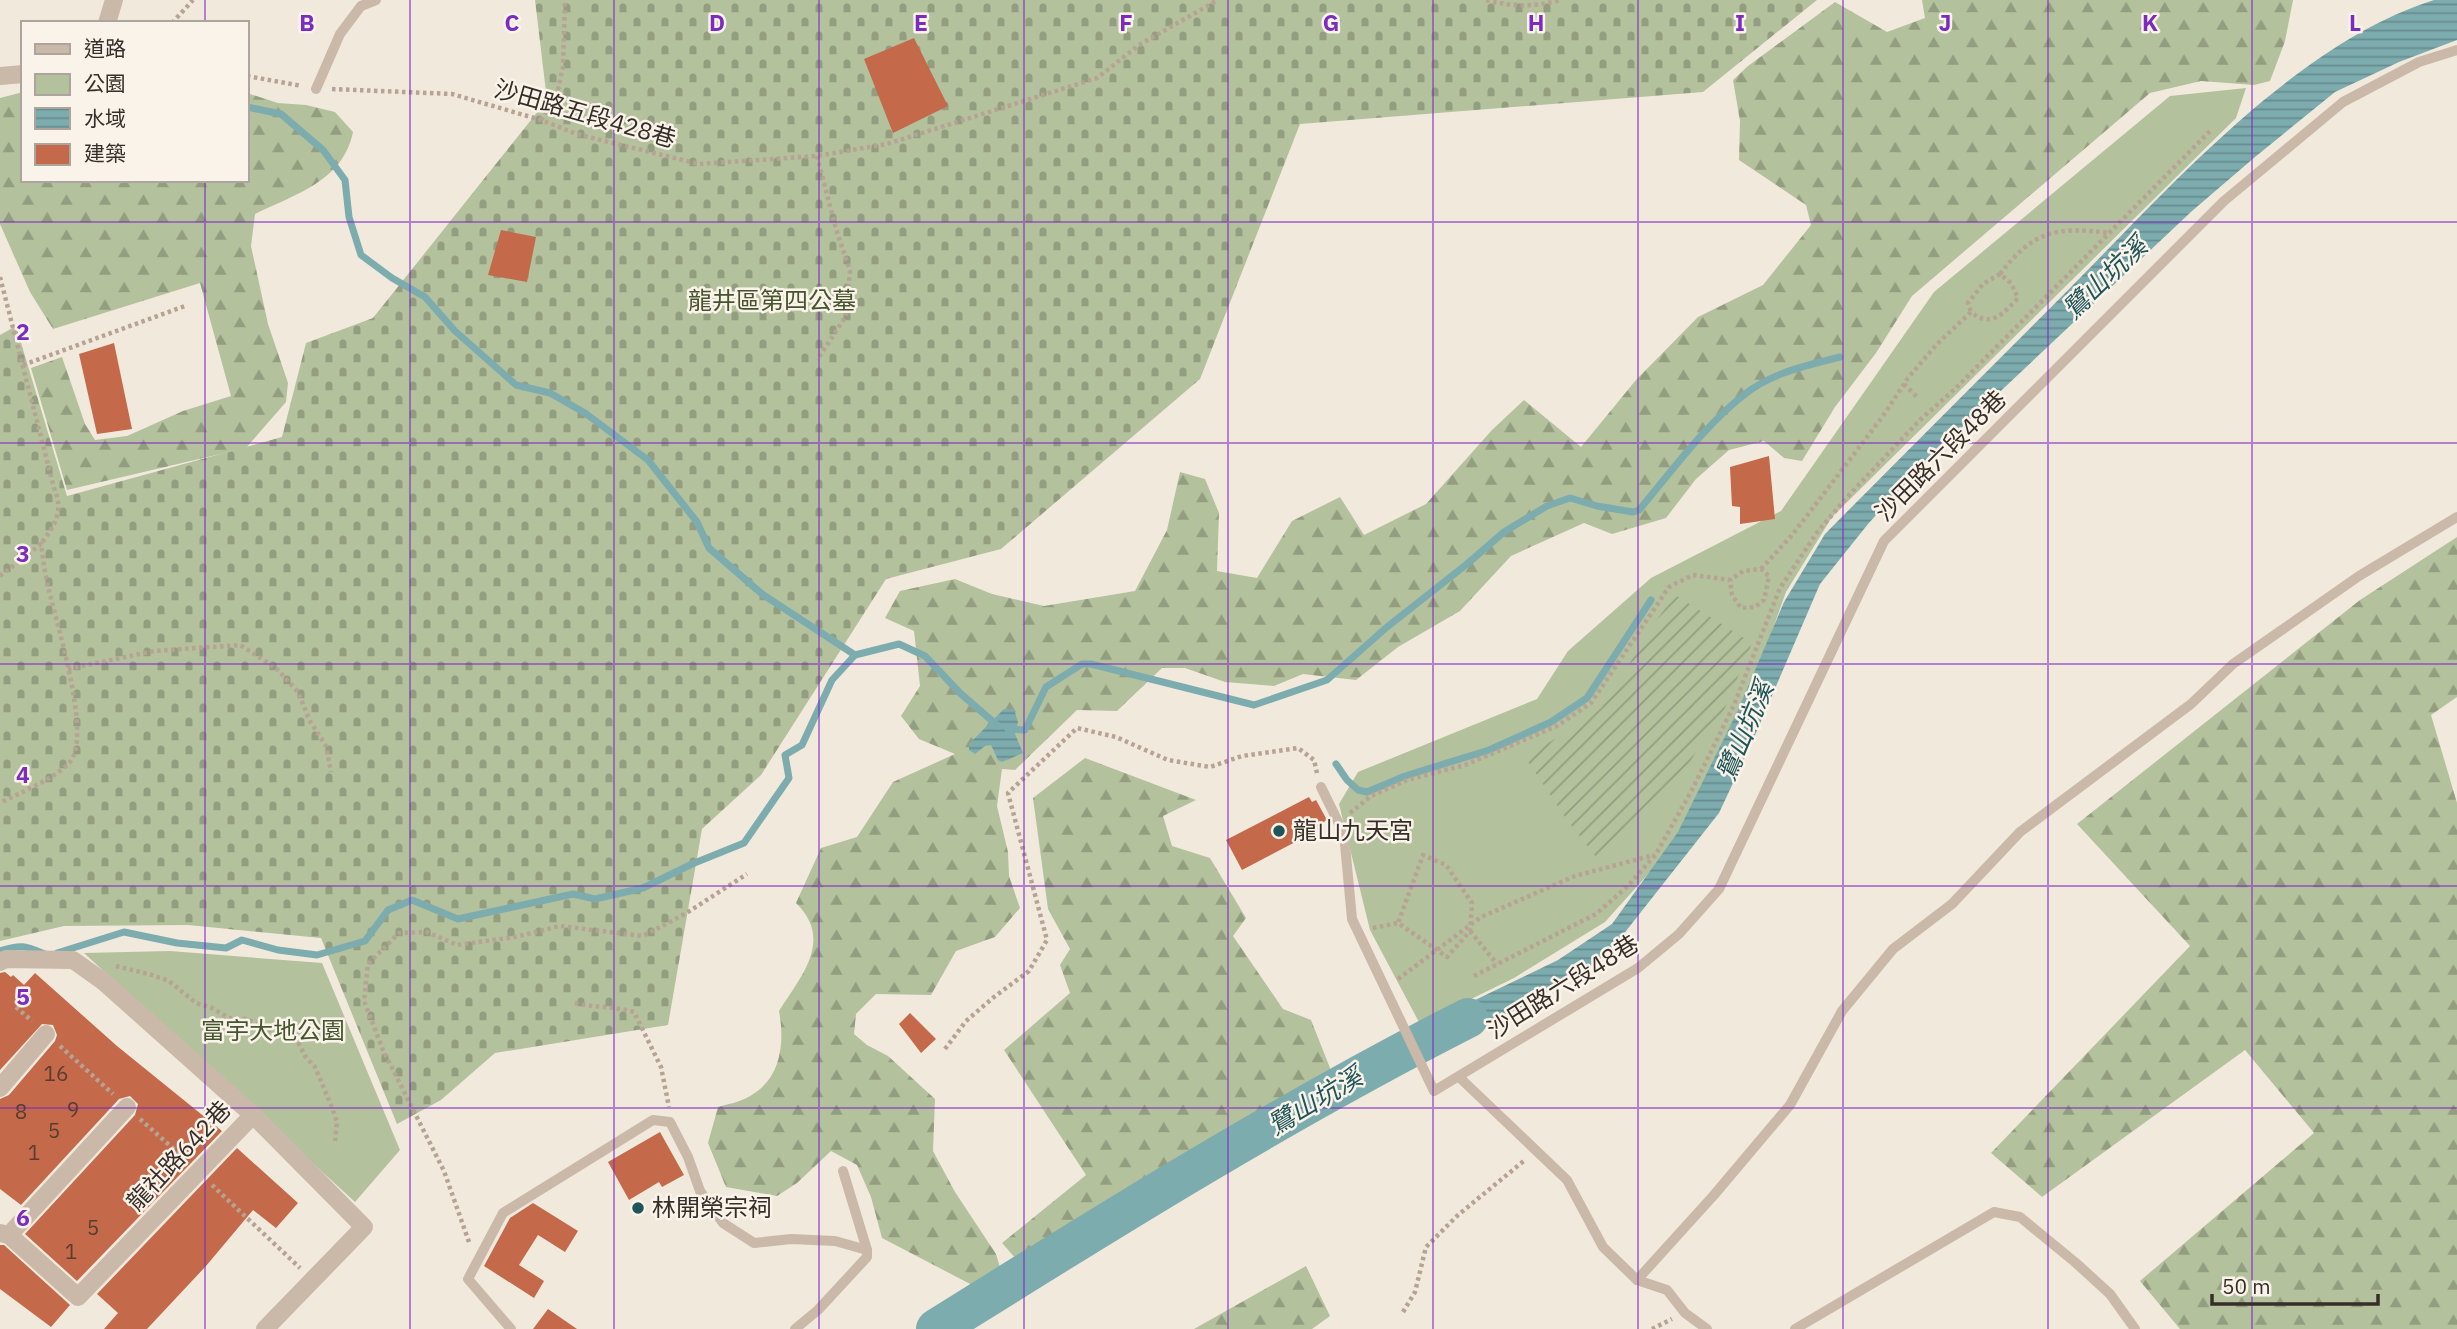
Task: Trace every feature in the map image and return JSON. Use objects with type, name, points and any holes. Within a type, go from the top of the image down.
[{"type":"street","points":[[108,21],[114,0]]},
{"type":"street","points":[[0,76],[21,74]]},
{"type":"street","name":"龍社路642巷","points":[[0,962],[6,959],[74,960],[104,982],[253,1115],[78,1297],[5,1234]]},
{"type":"street","points":[[0,1087],[46,1034]]},
{"type":"street","points":[[5,1234],[127,1107]]},
{"type":"street","points":[[253,1115],[364,1227],[265,1329]]},
{"type":"lane","points":[[316,89],[341,34],[361,6],[376,0]]},
{"type":"lane","name":"沙田路六段48巷","points":[[1321,787],[1344,834],[1352,919],[1434,1091],[1638,968],[1679,934],[1719,890],[1884,541],[2224,201],[2343,102],[2419,62],[2457,50]]},
{"type":"lane","points":[[1637,1280],[1790,1105],[1842,1011],[1893,949],[1952,904],[2020,832],[2191,704],[2233,664],[2359,576],[2457,517]]},
{"type":"lane","points":[[1459,1077],[1567,1180],[1603,1247],[1637,1280],[1667,1290],[1685,1312],[1707,1329]]},
{"type":"lane","points":[[511,1329],[468,1279],[503,1213],[653,1120],[670,1122],[688,1157],[700,1191],[723,1223],[754,1242],[791,1238],[835,1241],[867,1250]]},
{"type":"lane","points":[[795,1329],[818,1310],[867,1257],[844,1171]]},
{"type":"lane","points":[[1795,1329],[1994,1212],[2020,1217],[2076,1263],[2110,1294],[2135,1329]]},
{"type":"path","points":[[174,21],[193,0]]},
{"type":"path","points":[[541,120],[556,99],[563,67],[565,0]]},
{"type":"path","name":"沙田路五段428巷","points":[[248,76],[316,89],[452,94],[541,120],[580,135],[699,164],[817,156],[887,144],[1097,78],[1139,45],[1217,0]]},
{"type":"path","points":[[1486,0],[1509,6],[1536,6],[1561,0]]},
{"type":"path","points":[[1474,976],[1596,914],[1628,886],[1656,854],[1692,790],[1734,705],[1778,594],[1818,531],[1920,420],[1956,388],[2210,131]]},
{"type":"path","points":[[817,156],[850,271],[846,316],[817,360]]},
{"type":"path","points":[[2000,274],[2011,283],[2018,298],[2004,314],[1989,320],[1979,319],[1971,312],[1968,303],[1983,284],[2000,274],[2016,253],[2035,239],[2053,231],[2109,233]]},
{"type":"path","points":[[0,276],[60,503],[54,524],[41,544],[0,576]]},
{"type":"path","points":[[23,365],[186,306]]},
{"type":"path","points":[[1338,823],[1371,796],[1407,780],[1465,765],[1557,726],[1591,703],[1669,587],[1693,575],[1730,580],[1743,572],[1762,569],[1793,534],[1883,416],[1904,384],[1937,344],[1971,312]]},
{"type":"path","points":[[1904,384],[1917,397]]},
{"type":"path","points":[[0,803],[43,781],[71,761],[75,751],[77,719],[46,581],[41,544]]},
{"type":"path","points":[[1730,580],[1732,595],[1741,608],[1755,607],[1764,600],[1768,589],[1769,576],[1762,569]]},
{"type":"path","points":[[1768,589],[1778,594]]},
{"type":"path","points":[[68,670],[155,651],[240,645],[276,668],[298,692],[310,722],[326,746],[331,772]]},
{"type":"path","points":[[945,1049],[966,1021],[994,996],[1029,971],[1047,940],[1008,793],[1077,727],[1116,737],[1168,760],[1210,767],[1242,757],[1298,748],[1314,760],[1321,787]]},
{"type":"path","points":[[1386,988],[1481,917],[1575,876],[1656,854]]},
{"type":"path","points":[[1359,932],[1398,923],[1447,957],[1470,931],[1472,903],[1446,865],[1423,855],[1398,923]]},
{"type":"path","points":[[477,1262],[444,1171],[383,1050],[364,1001],[368,964],[400,933],[426,932],[457,945],[515,937],[560,926],[643,936],[685,914],[747,874]]},
{"type":"path","points":[[1470,931],[1497,964]]},
{"type":"path","points":[[88,970],[107,965],[152,975],[169,981],[196,1003],[229,1018],[246,1018],[278,1033],[295,1036],[305,1056],[315,1067],[331,1105],[337,1122],[335,1141]]},
{"type":"path","points":[[575,1003],[590,1007],[619,1007],[634,1012],[661,1068],[670,1122]]},
{"type":"path","points":[[16,1007],[199,1172],[313,1281]]},
{"type":"path","points":[[1403,1312],[1415,1292],[1426,1247],[1458,1214],[1537,1151]]},
{"type":"green space","name":"龍井區第四公墓","points":[[535,0],[1817,0],[1703,92],[1300,124],[1200,379],[1001,549],[886,579],[761,775],[702,829],[668,1025],[495,1053],[441,1100],[397,1124],[321,938],[188,925],[64,926],[0,941],[0,335],[16,326],[67,496],[282,437],[306,343],[373,318],[547,100]]},
{"type":"green space","points":[[1922,0],[2293,0],[2285,41],[2270,81],[2254,85],[2201,81],[2150,93],[1912,296],[1876,353],[1835,407],[1802,461],[1784,458],[1764,441],[1729,450],[1696,479],[1666,518],[1612,534],[1584,523],[1511,556],[1460,611],[1398,647],[1356,680],[1303,674],[1274,686],[1225,682],[1185,668],[1162,668],[1117,711],[1077,710],[1015,770],[1002,769],[997,806],[1008,852],[1009,876],[1020,908],[995,937],[956,951],[931,995],[876,994],[856,1014],[854,1034],[867,1045],[888,1056],[935,1099],[933,1151],[955,1192],[996,1254],[1002,1274],[974,1286],[882,1238],[871,1197],[857,1165],[831,1151],[797,1183],[777,1196],[726,1187],[708,1143],[718,1107],[750,1096],[760,1089],[774,1070],[781,1047],[779,1011],[804,971],[813,944],[807,917],[796,903],[821,848],[857,837],[893,782],[955,754],[919,739],[901,716],[920,686],[914,631],[885,618],[900,591],[955,579],[992,594],[1044,606],[1135,591],[1167,530],[1180,472],[1205,479],[1219,513],[1217,571],[1257,578],[1292,521],[1340,497],[1364,535],[1426,504],[1492,430],[1524,400],[1581,447],[1636,380],[1698,317],[1763,285],[1811,225],[1806,205],[1739,160],[1740,121],[1733,80],[1835,2],[1887,32],[1925,18]]},
{"type":"green space","points":[[2246,88],[2236,118],[1832,517],[1786,592],[1744,709],[1694,823],[1605,922],[1514,978],[1420,1024],[1370,930],[1339,804],[1358,772],[1537,699],[1568,651],[1651,578],[1781,511],[1934,292],[2170,96]]},
{"type":"green space","points":[[21,93],[21,182],[248,182],[248,93],[278,103],[306,105],[335,112],[353,132],[348,149],[328,174],[316,184],[255,214],[251,246],[268,324],[288,383],[286,402],[246,448],[67,490],[31,368],[62,357],[85,424],[95,440],[127,436],[183,411],[231,396],[200,283],[53,329],[30,292],[0,224],[0,98]]},
{"type":"green space","points":[[2457,537],[2457,697],[2431,715],[2457,803],[2457,1329],[2180,1329],[2140,1281],[2314,1133],[2245,1050],[2042,1197],[1991,1153],[2190,946],[2077,824],[2360,600]]},
{"type":"green space","points":[[1675,595],[1752,643],[1725,708],[1665,800],[1596,857],[1567,820],[1525,757],[1601,708],[1647,633]]},
{"type":"green space","points":[[1085,758],[1196,800],[1163,816],[1172,846],[1210,858],[1246,918],[1233,936],[1283,1009],[1311,1020],[1332,1073],[1017,1260],[1002,1243],[1086,1175],[1004,1050],[1070,993],[1060,965],[1070,949],[1048,909],[1033,798]]},
{"type":"green space","name":"富宇大地公園","points":[[170,951],[322,963],[400,1150],[355,1202],[84,953]]},
{"type":"green space","points":[[1306,1266],[1330,1316],[1312,1329],[1194,1329]]},
{"type":"water","points":[[2434,0],[2457,0],[2457,40],[2399,62],[2335,92],[2255,157],[2192,211],[1939,449],[1868,524],[1820,584],[1719,813],[1611,950],[1589,968],[1518,1009],[1450,1040],[1420,1042],[1471,1002],[1558,960],[1612,924],[1678,832],[1738,710],[1784,602],[1825,534],[2151,205],[2239,122],[2285,83],[2334,49],[2383,21]]},
{"type":"water","points":[[1004,709],[1014,709],[1018,722],[1015,734],[1023,753],[1002,762],[998,760],[991,745],[975,754],[969,750],[969,744]]},
{"type":"building","points":[[914,38],[948,106],[893,133],[864,59]]},
{"type":"building","points":[[501,230],[536,237],[527,282],[488,275]]},
{"type":"building","points":[[114,343],[132,429],[97,434],[79,354]]},
{"type":"building","points":[[1769,456],[1775,519],[1740,524],[1740,507],[1732,506],[1730,467]]},
{"type":"building","name":"龍山九天宮","points":[[1309,797],[1312,802],[1316,800],[1327,820],[1322,823],[1324,827],[1242,870],[1226,840]]},
{"type":"building","points":[[5,972],[24,985],[35,973],[117,1046],[222,1131],[77,1281],[25,1234],[135,1115],[138,1104],[130,1096],[119,1099],[21,1205],[0,1189],[0,1099],[9,1095],[55,1041],[57,1035],[53,1025],[42,1024],[0,1070],[0,973]]},
{"type":"building","points":[[910,1013],[936,1039],[921,1053],[899,1024]]},
{"type":"building","points":[[660,1132],[684,1175],[662,1187],[659,1182],[629,1200],[608,1162]]},
{"type":"building","points":[[237,1148],[298,1203],[276,1228],[253,1210],[206,1266],[147,1329],[104,1329],[118,1313],[97,1294]]},
{"type":"building","points":[[533,1203],[578,1231],[565,1252],[538,1235],[519,1265],[544,1281],[534,1298],[484,1266],[510,1218]]},
{"type":"building","points":[[0,1245],[4,1245],[70,1305],[51,1327],[0,1289]]},
{"type":"building","points":[[548,1309],[577,1329],[533,1329]]},
{"type":"waterway","points":[[248,107],[281,114],[323,150],[345,180],[349,217],[361,255],[392,278],[425,297],[455,331],[516,385],[550,393],[585,413],[648,460],[697,522],[709,548],[762,594],[855,655]]},
{"type":"waterway","points":[[1008,729],[1025,730],[1046,687],[1082,664],[1254,705],[1327,680],[1387,627],[1504,532],[1547,506],[1570,498],[1597,506],[1633,512],[1639,510],[1702,434],[1745,394],[1778,375],[1840,357]]},
{"type":"waterway","points":[[1336,764],[1358,790],[1367,792],[1405,776],[1489,750],[1551,722],[1587,698],[1651,600]]},
{"type":"waterway","points":[[57,953],[124,932],[177,943],[226,948],[242,940],[278,950],[317,955],[365,941],[388,910],[412,900],[458,919],[573,894],[595,899],[643,888],[744,843],[789,778],[785,755],[802,745],[832,680],[855,655],[899,644],[925,656],[960,693],[998,726]]},
{"type":"waterway","points":[[0,951],[23,947],[45,954]]},
{"type":"waterway","name":"鷺山坑溪","points":[[936,1329],[1265,1129],[1468,1018]]},
{"type":"place","name":"龍山九天宮","points":[[1279,831]]},
{"type":"place","name":"林開榮宗祠","points":[[638,1208]]}]
